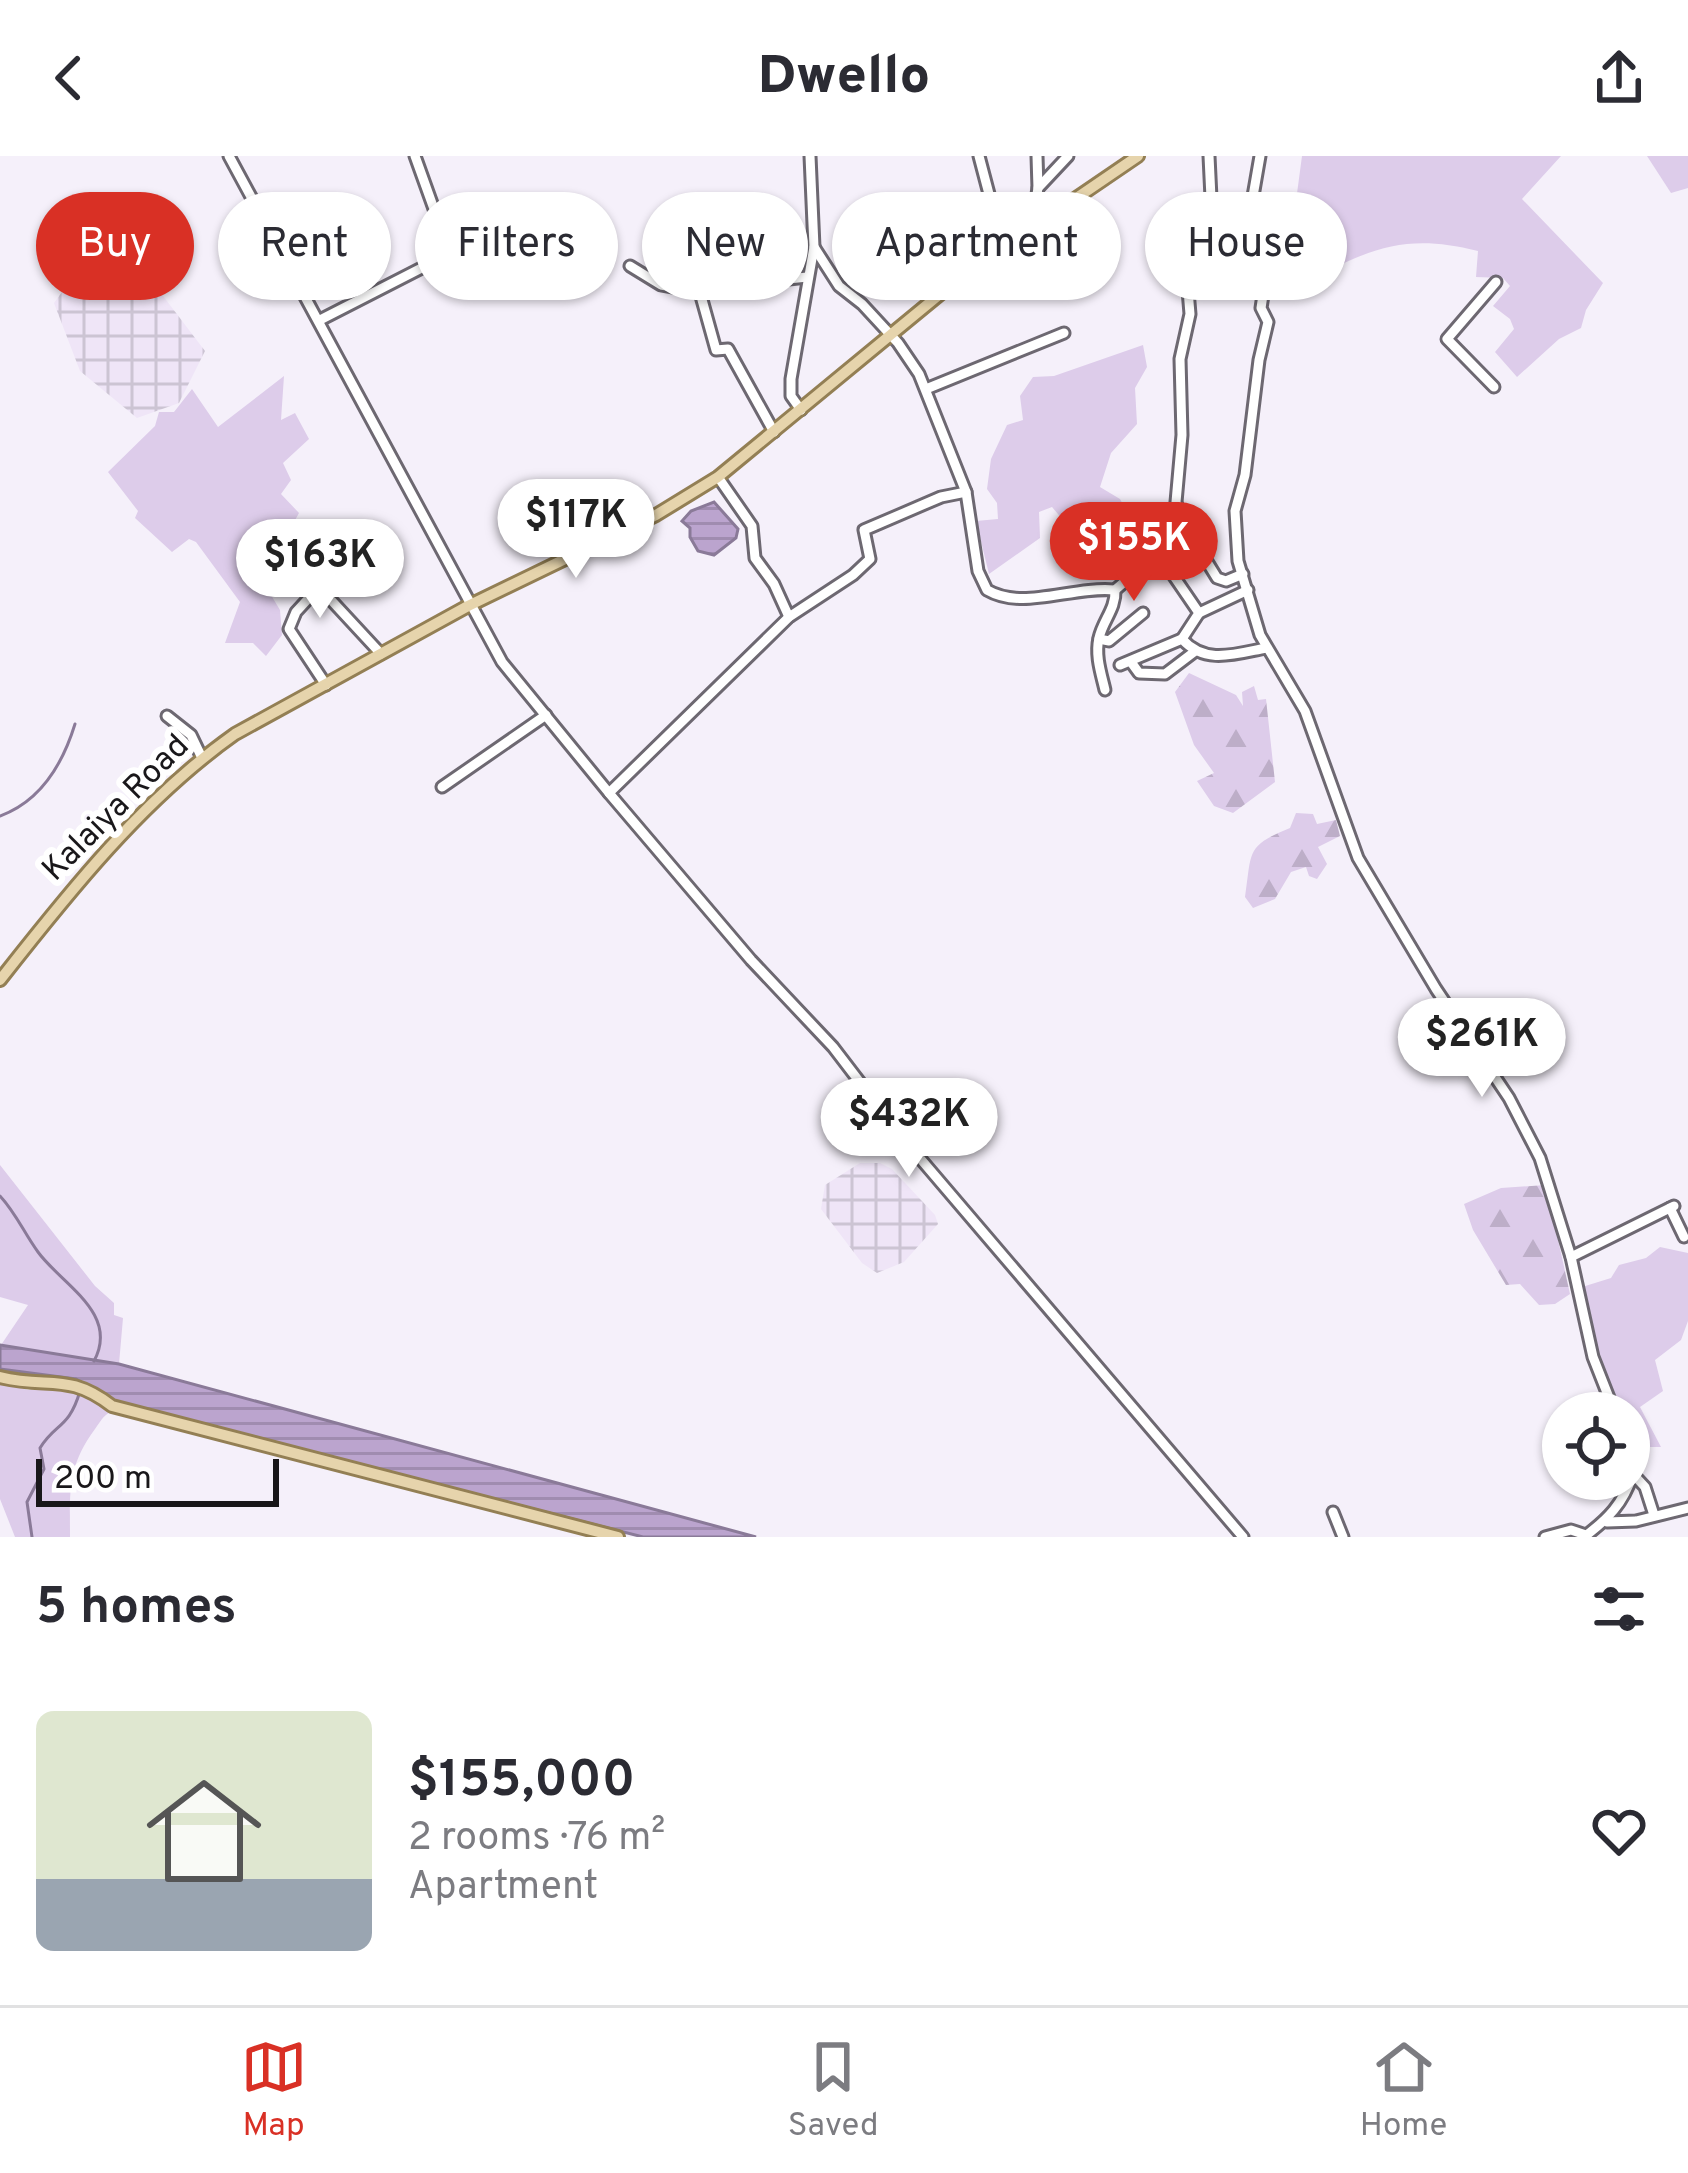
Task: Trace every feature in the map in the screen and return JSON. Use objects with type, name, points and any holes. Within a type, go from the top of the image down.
[{"type":"main road","name":"Kalaiya Road","points":[[1082,192],[1138,156]]},
{"type":"main road","name":"Kalaiya Road","points":[[0,980],[102,858],[202,758],[235,734],[381,654],[616,536],[718,476],[934,300]]},
{"type":"main road","points":[[0,1377],[32,1385],[58,1380],[91,1390],[112,1406],[618,1537]]},
{"type":"street","points":[[229,156],[502,662],[752,961],[833,1047],[914,1152],[1243,1537]]},
{"type":"street","points":[[320,320],[445,256],[448,248],[415,156]]},
{"type":"street","points":[[808,273],[814,247],[810,156]]},
{"type":"street","points":[[979,156],[988,192]]},
{"type":"street","points":[[1037,156],[1037,192]]},
{"type":"street","points":[[1038,188],[1068,156]]},
{"type":"street","points":[[1209,156],[1210,192]]},
{"type":"street","points":[[1254,192],[1260,156]]},
{"type":"street","points":[[814,247],[839,286],[862,304],[910,359],[926,389],[966,492],[978,571],[987,590],[1009,600],[1081,588],[1115,590],[1158,553],[1182,521]]},
{"type":"street","points":[[631,266],[642,273]]},
{"type":"street","points":[[1494,387],[1447,339],[1496,282]]},
{"type":"street","points":[[702,300],[716,350],[728,349],[774,432]]},
{"type":"street","points":[[801,410],[791,396],[791,379],[803,300]]},
{"type":"street","points":[[1189,300],[1180,358],[1182,435],[1176,502],[1182,521],[1217,578],[1243,574]]},
{"type":"street","points":[[1262,300],[1268,322],[1234,537],[1266,648],[1305,711],[1358,858],[1509,1099],[1540,1158],[1607,1392]]},
{"type":"street","points":[[926,389],[1064,334]]},
{"type":"street","points":[[718,476],[752,526],[755,558],[789,617]]},
{"type":"street","points":[[609,793],[789,617],[854,575],[870,559],[864,530],[941,497],[966,492]]},
{"type":"street","points":[[1158,553],[1199,613]]},
{"type":"street","points":[[326,685],[289,629],[289,622],[319,587],[381,654]]},
{"type":"street","points":[[1105,689],[1097,656],[1099,639],[1115,605],[1115,590]]},
{"type":"street","points":[[1194,652],[1165,674],[1139,673],[1126,663],[1182,639],[1199,613],[1248,590]]},
{"type":"street","points":[[1099,639],[1109,640],[1143,613]]},
{"type":"street","points":[[1182,639],[1194,652],[1227,656],[1266,648]]},
{"type":"street","points":[[442,787],[546,715]]},
{"type":"street","points":[[167,716],[191,735],[202,758]]},
{"type":"street","points":[[1570,1257],[1672,1207],[1684,1237]]},
{"type":"street","points":[[1545,1537],[1571,1530],[1585,1536],[1607,1522],[1619,1500]]},
{"type":"street","points":[[1650,1500],[1654,1515]]},
{"type":"street","points":[[1607,1522],[1636,1521],[1688,1508]]},
{"type":"street","points":[[1333,1512],[1343,1537]]},
{"type":"shaded area","points":[[166,300],[205,351],[179,403],[137,418],[80,371],[54,303]]},
{"type":"shaded area","points":[[714,502],[738,529],[736,538],[714,555],[698,551],[690,528],[682,521],[691,511]]},
{"type":"shaded area","points":[[860,1163],[880,1163],[892,1169],[938,1224],[904,1262],[877,1273],[862,1263],[821,1209],[825,1185]]},
{"type":"shaded area","points":[[0,1345],[119,1364],[756,1537],[643,1537],[113,1401],[76,1379],[0,1369]]},
{"type":"green space","points":[[1302,156],[1561,156],[1522,199],[1603,283],[1581,328],[1559,339],[1517,377],[1495,352],[1514,329],[1510,319],[1493,306],[1510,286],[1503,278],[1476,277],[1478,251],[1412,244],[1347,262],[1347,192],[1297,192]]},
{"type":"green space","points":[[1647,156],[1688,156],[1688,188],[1671,193]]},
{"type":"green space","points":[[1143,345],[1147,367],[1135,388],[1137,424],[1111,453],[1100,487],[1120,499],[1134,525],[1118,542],[1094,540],[1073,531],[1052,507],[1039,512],[1040,538],[989,574],[976,521],[998,519],[997,503],[987,489],[991,459],[1007,425],[1023,420],[1020,396],[1033,377],[1054,376]]},
{"type":"green space","points":[[284,376],[281,420],[295,413],[309,439],[283,463],[291,480],[281,494],[299,513],[262,580],[280,610],[282,635],[266,656],[253,643],[225,643],[240,602],[196,542],[189,539],[172,552],[135,518],[138,511],[108,472],[155,426],[159,412],[174,412],[192,389],[218,427]]},
{"type":"green space","points":[[1189,673],[1236,695],[1243,706],[1242,692],[1254,686],[1258,700],[1266,699],[1275,782],[1233,813],[1214,806],[1197,781],[1214,773],[1194,745],[1175,692]]},
{"type":"green space","points":[[1296,813],[1313,814],[1317,824],[1336,820],[1340,836],[1318,847],[1327,864],[1317,879],[1309,876],[1306,867],[1291,872],[1275,899],[1253,908],[1245,897],[1253,852],[1290,828]]},
{"type":"green space","points":[[0,1165],[95,1286],[114,1303],[114,1315],[123,1318],[119,1364],[1,1345],[28,1305],[0,1297]]},
{"type":"green space","points":[[1546,1185],[1570,1294],[1555,1304],[1539,1305],[1520,1284],[1506,1285],[1473,1230],[1464,1204],[1501,1188]]},
{"type":"green space","points":[[1660,1247],[1688,1253],[1688,1321],[1681,1340],[1655,1360],[1663,1391],[1650,1400],[1650,1392],[1611,1392],[1598,1361],[1582,1287],[1611,1278],[1619,1265],[1646,1258]]},
{"type":"green space","points":[[0,1382],[28,1390],[66,1386],[115,1410],[100,1422],[75,1468],[70,1537],[15,1537],[0,1499]]},
{"type":"green space","points":[[1650,1426],[1661,1447],[1650,1447]]},
{"type":"waterway","points":[[0,816],[39,791],[64,753],[75,724]]},
{"type":"waterway","points":[[0,1196],[38,1252],[94,1314],[100,1344],[94,1361]]},
{"type":"waterway","points":[[32,1537],[27,1502],[44,1469],[40,1448],[71,1412],[80,1391]]}]
